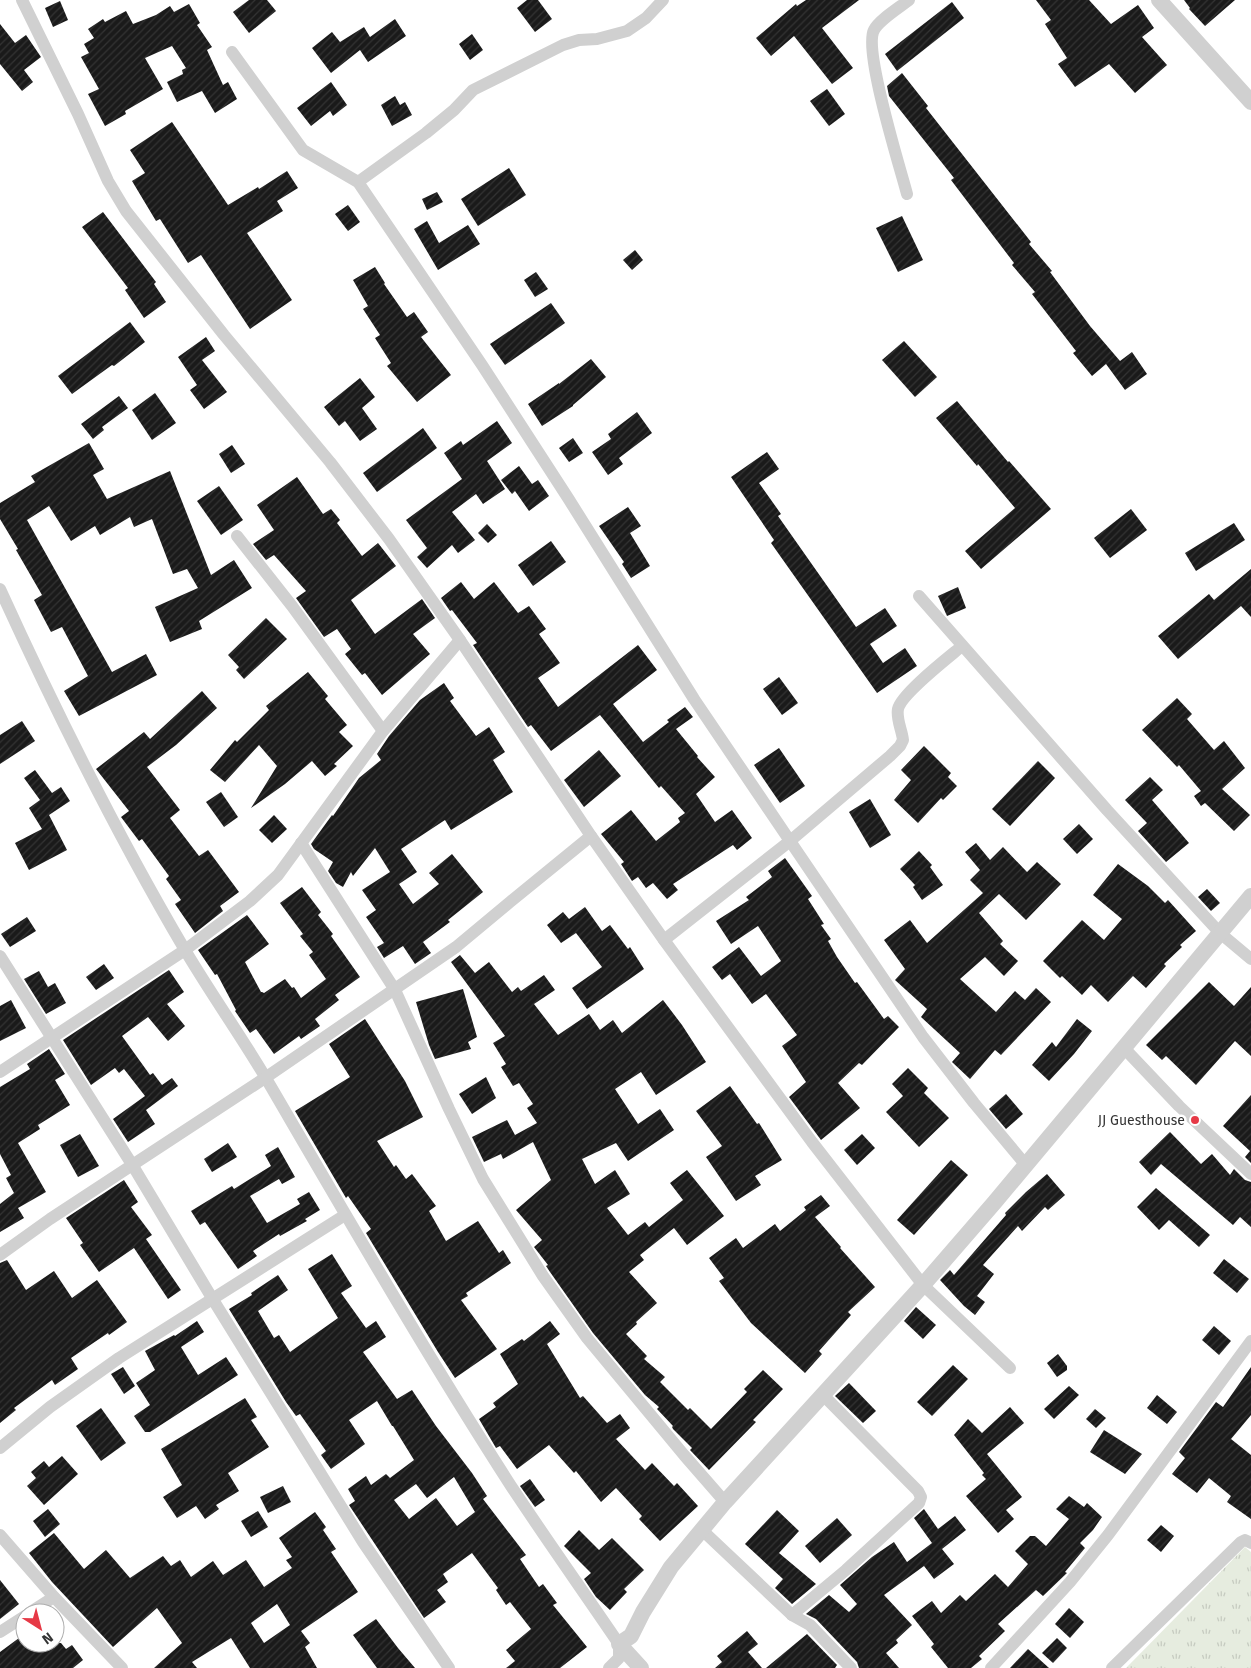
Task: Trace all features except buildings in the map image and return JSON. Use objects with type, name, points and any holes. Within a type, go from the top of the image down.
[{"type":"street","points":[[22,0],[78,114],[108,181],[126,211],[224,335],[330,462],[389,539],[460,640],[591,836],[664,940],[812,1142],[923,1285],[1010,1368]]},
{"type":"street","points":[[358,182],[454,110],[473,90],[528,61],[564,45],[578,40],[597,39],[627,31],[646,18],[663,0]]},
{"type":"street","points":[[907,194],[885,114],[871,38],[875,28],[909,0]]},
{"type":"street","points":[[1159,0],[1251,102]]},
{"type":"street","points":[[232,52],[303,150],[358,182],[482,365],[694,699],[923,1037],[974,1104],[1026,1164]]},
{"type":"street","points":[[237,536],[292,606],[383,731]]},
{"type":"street","points":[[0,589],[33,662],[99,794],[185,950],[266,1078],[345,1215],[512,1488],[619,1644],[640,1668]]},
{"type":"street","points":[[919,596],[1107,810],[1220,933],[1251,959]]},
{"type":"street","points":[[0,1072],[185,950],[264,889],[278,875],[383,731],[460,640]]},
{"type":"street","points":[[664,940],[790,841],[890,756],[903,740],[898,721],[898,708],[904,697],[962,646]]},
{"type":"street","points":[[0,1255],[50,1219],[266,1078],[456,947],[591,836]]},
{"type":"street","points":[[301,843],[395,990],[483,1179],[543,1276],[587,1338],[684,1456],[725,1502]]},
{"type":"street","points":[[619,1644],[631,1636],[643,1612],[671,1567],[725,1502],[923,1285],[1251,896]]},
{"type":"street","points":[[0,956],[133,1166],[363,1542],[449,1668]]},
{"type":"street","points":[[1124,1047],[1179,1106],[1251,1174]]},
{"type":"street","points":[[0,1448],[50,1407],[119,1358],[345,1215]]},
{"type":"street","points":[[991,1668],[1070,1582],[1108,1536],[1251,1342]]},
{"type":"street","points":[[792,1615],[846,1570],[919,1503],[921,1497],[918,1491],[823,1395]]},
{"type":"street","points":[[702,1530],[792,1615],[810,1625],[851,1668]]},
{"type":"street","points":[[0,1535],[54,1597],[122,1668]]},
{"type":"street","points":[[1112,1668],[1241,1542],[1245,1540],[1251,1544]]},
{"type":"street","points":[[45,1603],[54,1597]]},
{"type":"street","points":[[0,1632],[15,1622]]},
{"type":"street","points":[[610,1668],[619,1658],[619,1644]]},
{"type":"green space","points":[[1245,1547],[1251,1552],[1251,1668],[1126,1668]]},
{"type":"place","name":"JJ Guesthouse","points":[[1195,1120]]}]
